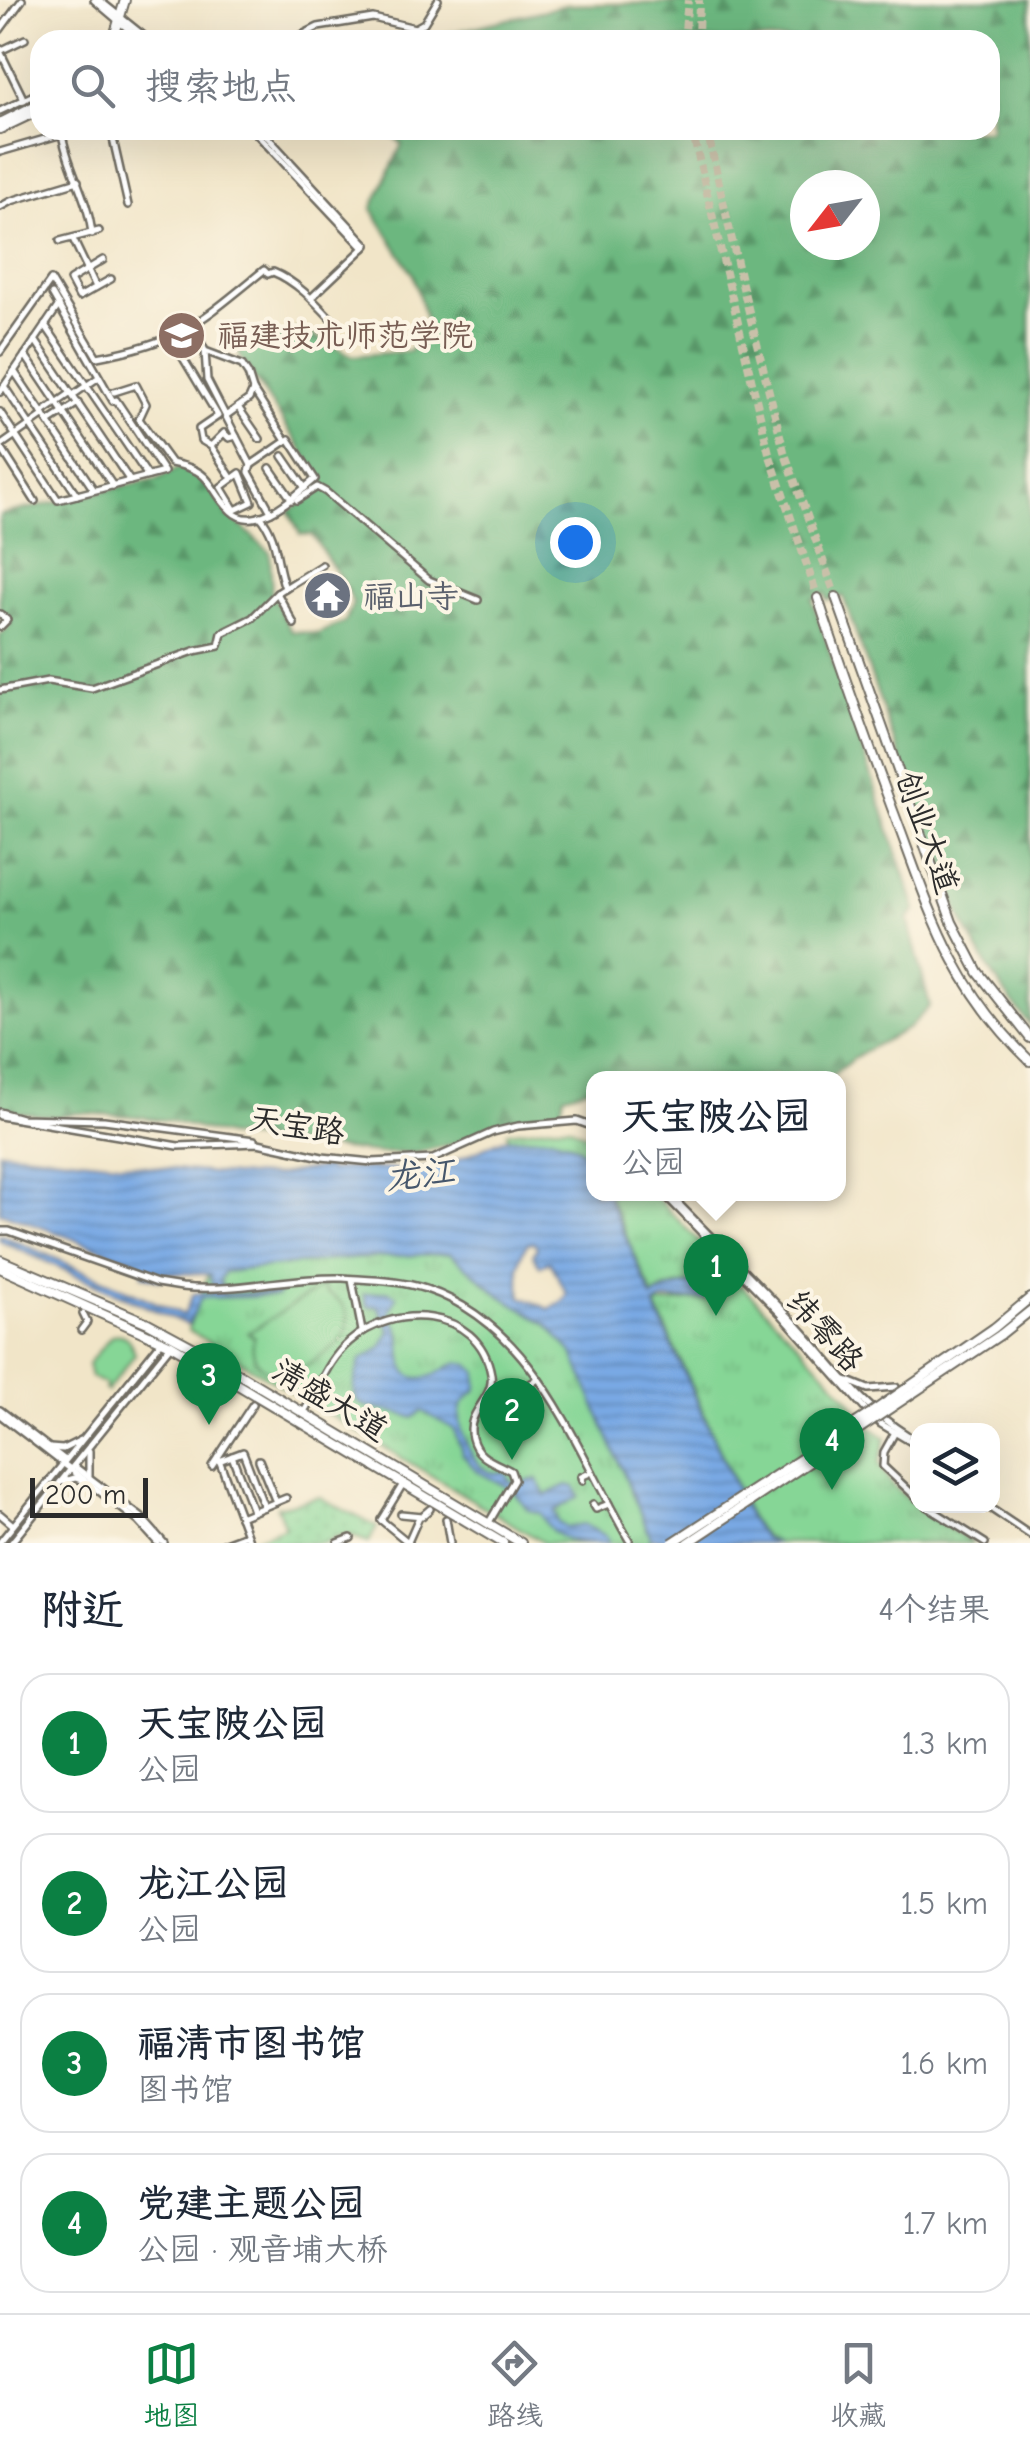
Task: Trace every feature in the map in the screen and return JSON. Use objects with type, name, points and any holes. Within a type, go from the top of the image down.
[{"type":"main road","points":[[119,30],[128,0]]},
{"type":"main road","points":[[0,126],[30,112]]},
{"type":"main road","name":"创业大道","points":[[818,598],[940,938],[983,1008],[1030,1061]]},
{"type":"main road","name":"创业大道","points":[[836,598],[952,922],[978,972],[1030,1038]]},
{"type":"main road","name":"清盛大道","points":[[0,1260],[148,1323],[521,1543]]},
{"type":"main road","name":"清盛大道","points":[[0,1271],[166,1343],[503,1543]]},
{"type":"main road","points":[[688,1543],[997,1332],[1030,1298]]},
{"type":"main road","points":[[672,1543],[1030,1311]]},
{"type":"street","points":[[0,30],[22,0]]},
{"type":"street","points":[[96,0],[130,30]]},
{"type":"street","points":[[312,30],[373,18],[416,28],[424,23],[438,0]]},
{"type":"street","points":[[122,22],[134,30]]},
{"type":"street","points":[[24,100],[0,51],[25,39]]},
{"type":"street","points":[[0,111],[30,97]]},
{"type":"street","points":[[0,152],[41,140]]},
{"type":"street","points":[[60,241],[96,232],[66,160],[63,140]]},
{"type":"street","points":[[113,140],[128,205]]},
{"type":"street","points":[[262,140],[364,248]]},
{"type":"street","points":[[271,140],[367,245],[310,298]]},
{"type":"street","points":[[0,208],[11,200],[78,181]]},
{"type":"street","points":[[73,239],[96,287]]},
{"type":"street","points":[[103,260],[70,280],[79,297],[111,278]]},
{"type":"street","points":[[0,352],[51,280],[97,357],[171,338],[194,326],[264,270],[285,277],[336,324]]},
{"type":"street","points":[[0,412],[58,500],[164,472],[99,377],[52,294]]},
{"type":"street","points":[[59,305],[2,389],[77,495]]},
{"type":"street","points":[[46,324],[148,476]]},
{"type":"street","points":[[194,326],[204,350],[207,380],[251,465]]},
{"type":"street","points":[[171,338],[218,416],[199,429],[201,440],[211,446],[231,477]]},
{"type":"street","points":[[35,340],[130,481]]},
{"type":"street","points":[[204,350],[242,366],[286,442]]},
{"type":"street","points":[[24,356],[112,486]]},
{"type":"street","points":[[14,371],[94,490]]},
{"type":"street","points":[[35,501],[0,446],[56,403],[99,377]]},
{"type":"street","points":[[114,392],[136,385],[146,404],[140,419],[171,463],[210,479],[238,516],[260,516],[285,509],[317,487],[429,580],[478,600]]},
{"type":"street","points":[[227,414],[249,399],[253,390]]},
{"type":"street","points":[[48,422],[78,403]]},
{"type":"street","points":[[238,407],[260,439]]},
{"type":"street","points":[[211,446],[224,433],[229,438],[236,436]]},
{"type":"street","points":[[289,439],[315,479],[270,513],[249,472],[251,465],[289,439]]},
{"type":"street","points":[[283,456],[305,488]]},
{"type":"street","points":[[270,468],[292,500]]},
{"type":"street","points":[[240,473],[252,496],[252,502],[240,510],[235,510],[221,487],[231,477],[240,473]]},
{"type":"street","points":[[260,516],[277,543],[277,567],[285,588]]},
{"type":"street","points":[[0,690],[48,681],[92,688],[194,651],[220,646],[222,634],[252,618],[278,593],[322,565]]},
{"type":"street","points":[[278,593],[294,624]]},
{"type":"street","points":[[0,614],[7,620],[0,627]]},
{"type":"street","name":"天宝路","points":[[0,1114],[41,1120],[119,1122],[372,1160],[432,1156],[508,1126],[583,1121]]},
{"type":"street","name":"天宝路","points":[[0,1114],[178,1146],[258,1143],[322,1157],[372,1162],[434,1159],[493,1132],[583,1121]]},
{"type":"street","name":"纬零路","points":[[673,1201],[884,1421],[910,1439]]},
{"type":"street","name":"纬零路","points":[[673,1201],[781,1314],[864,1409],[881,1424],[910,1440]]},
{"type":"street","points":[[0,1231],[157,1283],[217,1288],[352,1279],[415,1286],[451,1300],[497,1330],[538,1378],[629,1540]]},
{"type":"street","points":[[352,1279],[362,1331]]},
{"type":"street","points":[[80,1330],[87,1322],[83,1314]]},
{"type":"street","points":[[303,1413],[333,1359],[362,1331],[389,1319],[414,1315],[441,1319],[465,1331],[486,1359],[492,1378],[472,1419],[472,1441],[484,1457],[511,1472],[510,1485],[488,1524]]},
{"type":"street","points":[[0,1542],[166,1343]]},
{"type":"street","points":[[11,1543],[89,1448],[166,1343]]},
{"type":"street","points":[[518,1392],[538,1378]]},
{"type":"street","points":[[844,1379],[868,1389],[896,1387]]},
{"type":"street","points":[[212,1466],[254,1404]]},
{"type":"street","points":[[0,1413],[88,1480],[161,1543]]},
{"type":"street","points":[[894,1434],[884,1452],[884,1466],[910,1492]]},
{"type":"street","points":[[82,1442],[89,1448]]},
{"type":"street","points":[[48,1449],[63,1449],[82,1442]]},
{"type":"street","points":[[88,1480],[89,1448]]},
{"type":"street","points":[[48,1449],[54,1460],[53,1476]]},
{"type":"street","points":[[218,1459],[243,1452],[264,1507]]},
{"type":"street","points":[[232,1456],[253,1512]]},
{"type":"street","points":[[218,1459],[250,1543]]},
{"type":"street","points":[[259,1460],[276,1502]]},
{"type":"street","points":[[582,1480],[580,1477],[592,1472]]},
{"type":"street","points":[[60,1482],[88,1480]]},
{"type":"street","points":[[403,1484],[380,1519],[408,1542],[419,1516]]},
{"type":"street","points":[[44,1488],[51,1494]]},
{"type":"street","points":[[240,1517],[286,1498]]},
{"type":"street","points":[[593,1504],[596,1509],[609,1504]]},
{"type":"street","points":[[401,1514],[419,1516],[430,1510]]},
{"type":"street","points":[[937,1513],[985,1543]]},
{"type":"street","points":[[1000,1513],[1030,1533]]},
{"type":"street","points":[[0,1515],[14,1525]]},
{"type":"street","points":[[446,1520],[450,1543]]},
{"type":"street","points":[[226,1543],[247,1535]]},
{"type":"green space","points":[[1030,0],[1030,1025],[988,967],[956,907],[843,596],[827,600],[825,593],[812,599],[916,909],[908,919],[930,1006],[909,1028],[863,1052],[837,1071],[586,1071],[586,1089],[564,1095],[561,1110],[502,1121],[457,1143],[415,1153],[378,1153],[227,1136],[170,1121],[131,1116],[78,1113],[55,1117],[0,1110],[0,635],[11,624],[0,612],[0,515],[160,478],[181,466],[210,487],[227,513],[270,552],[272,594],[291,631],[317,634],[345,622],[353,603],[346,587],[312,535],[300,534],[289,511],[319,492],[321,479],[239,355],[245,342],[270,343],[300,328],[353,356],[410,351],[426,321],[413,274],[372,209],[402,144],[397,140],[1000,140],[1000,30],[463,30],[566,5]]},
{"type":"green space","points":[[569,1126],[586,1134],[586,1154],[577,1146],[556,1139],[508,1139],[507,1132]]},
{"type":"green space","points":[[611,1201],[660,1201],[812,1358],[851,1401],[864,1423],[886,1438],[879,1463],[894,1486],[910,1500],[910,1513],[926,1513],[974,1543],[777,1543],[765,1537],[751,1520],[656,1305],[708,1298],[713,1290],[714,1260],[710,1255],[702,1263],[693,1282],[653,1296]]},
{"type":"green space","points":[[450,1253],[501,1296],[547,1324],[574,1354],[651,1538],[649,1543],[544,1543],[188,1330],[208,1274],[331,1260]]},
{"type":"green space","points":[[323,1286],[346,1311],[348,1324],[342,1339],[293,1371],[271,1372],[262,1367],[253,1354],[254,1337],[248,1333]]},
{"type":"green space","points":[[112,1335],[125,1337],[135,1354],[107,1391],[106,1385],[91,1377],[88,1364]]},
{"type":"green space","points":[[319,1497],[377,1527],[369,1542],[346,1534],[323,1543],[255,1543],[254,1539],[285,1527],[277,1507]]},
{"type":"water","name":"龙江","points":[[551,1137],[586,1155],[586,1201],[610,1201],[652,1298],[694,1283],[707,1259],[713,1260],[708,1274],[712,1289],[705,1299],[664,1300],[654,1305],[750,1520],[764,1538],[776,1543],[668,1543],[651,1538],[573,1354],[547,1324],[501,1296],[450,1253],[224,1272],[220,1280],[223,1294],[279,1292],[278,1296],[201,1298],[188,1325],[0,1241],[0,1235],[4,1236],[184,1315],[193,1294],[213,1293],[210,1274],[166,1273],[161,1280],[143,1275],[142,1264],[0,1212],[0,1151],[232,1175],[274,1176],[326,1167],[329,1171],[416,1170],[448,1164],[503,1139]],"holes":[[[534,1242],[537,1248],[533,1255],[540,1266],[550,1261],[567,1294],[549,1309],[521,1297],[521,1256],[528,1243]]]},
{"type":"water","points":[[388,1291],[397,1296],[389,1314],[399,1331],[404,1366],[412,1377],[431,1376],[459,1362],[477,1372],[477,1389],[464,1402],[460,1415],[467,1444],[477,1462],[490,1472],[506,1473],[514,1484],[537,1479],[546,1495],[567,1485],[575,1487],[579,1496],[554,1511],[558,1522],[567,1528],[583,1524],[606,1536],[609,1543],[560,1536],[541,1513],[528,1510],[514,1491],[477,1471],[463,1455],[454,1429],[422,1411],[413,1418],[358,1401],[354,1393],[361,1360],[381,1348],[390,1330],[378,1306],[367,1306],[364,1294]]},
{"type":"tunnel","points":[[685,30],[688,0]]},
{"type":"tunnel","points":[[698,30],[699,0]]},
{"type":"tunnel","points":[[694,140],[769,453],[818,598]]},
{"type":"tunnel","points":[[709,140],[784,451],[836,597]]},
{"type":"place","name":"福建技术师范学院","points":[[182,335]]},
{"type":"place","name":"福山寺","points":[[328,596]]},
{"type":"place","name":"天宝陂公园","points":[[716,1316]]},
{"type":"place","name":"福清市图书馆","points":[[209,1425]]},
{"type":"place","name":"龙江公园","points":[[512,1460]]},
{"type":"place","name":"党建主题公园","points":[[832,1490]]}]
